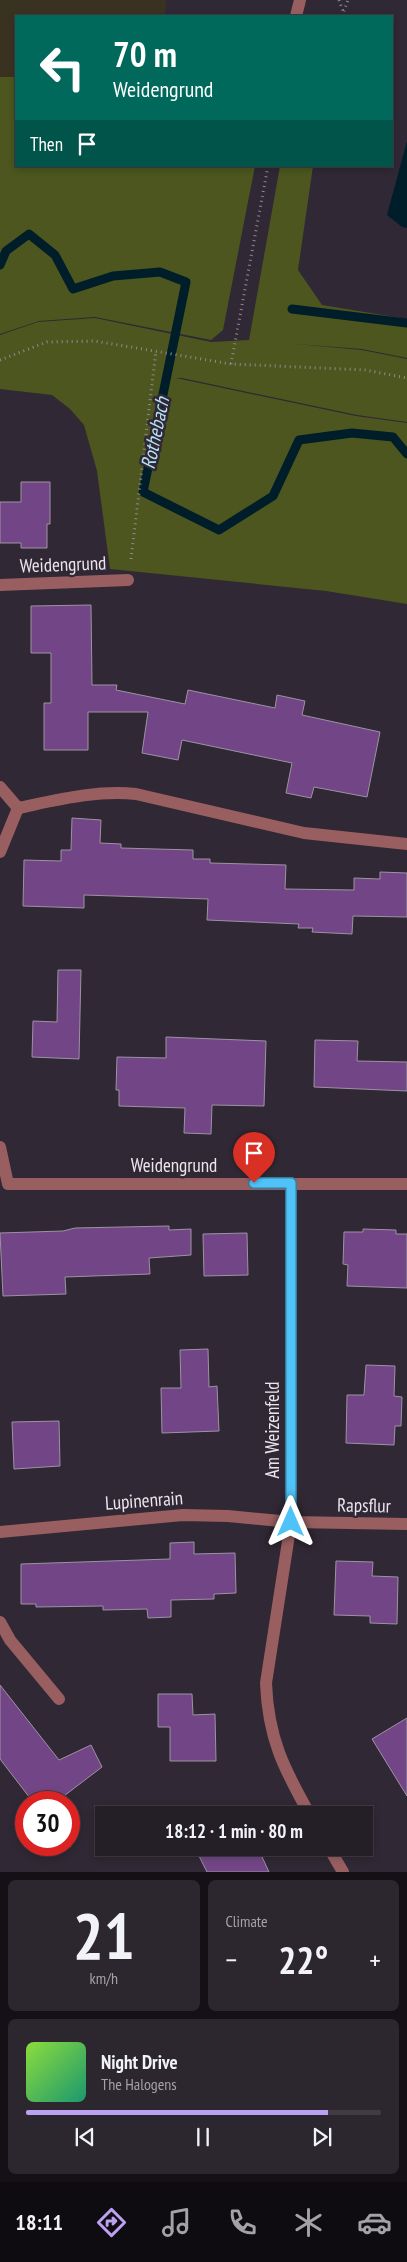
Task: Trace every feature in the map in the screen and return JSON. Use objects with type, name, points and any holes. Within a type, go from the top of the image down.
[{"type":"street","points":[[296,15],[300,0]]},
{"type":"street","name":"Weidengrund","points":[[0,585],[128,580]]},
{"type":"street","points":[[0,787],[18,808]]},
{"type":"street","points":[[18,808],[94,793],[136,794],[304,833],[407,844]]},
{"type":"street","points":[[0,852],[18,808]]},
{"type":"street","name":"Weidengrund","points":[[0,1147],[8,1184],[407,1184]]},
{"type":"street","name":"Am Weizenfeld","points":[[291,1183],[291,1522],[266,1684],[267,1706],[278,1752],[287,1774],[305,1806]]},
{"type":"street","name":"Lupinenrain","points":[[0,1532],[183,1515],[228,1516],[291,1522]]},
{"type":"street","name":"Rapsflur","points":[[291,1522],[407,1524]]},
{"type":"street","points":[[0,1622],[10,1640],[59,1700]]},
{"type":"street","points":[[334,1856],[343,1872]]},
{"type":"path","points":[[340,0],[343,11]]},
{"type":"path","points":[[342,15],[348,0]]},
{"type":"path","points":[[231,364],[268,167]]},
{"type":"path","points":[[0,360],[47,342],[96,341],[231,364],[365,370],[407,378]]},
{"type":"path","points":[[128,580],[156,351]]},
{"type":"shaded area","points":[[0,0],[166,0],[165,15],[15,15],[15,77],[0,77]]},
{"type":"green space","points":[[0,77],[15,77],[15,167],[255,167],[223,330],[211,340],[95,317],[39,321],[0,334]]},
{"type":"green space","points":[[280,167],[313,167],[298,270],[322,305],[407,319],[407,358],[362,349],[295,344],[362,350],[407,359],[407,422],[357,415],[176,378],[356,416],[407,423],[407,604],[326,591],[110,569],[97,471],[84,425],[70,409],[52,395],[0,389],[0,335],[38,322],[95,318],[211,342],[249,340]]},
{"type":"water","points":[[407,141],[407,228],[402,227],[387,215]]},
{"type":"building","points":[[21,482],[50,482],[50,524],[47,524],[47,548],[21,548],[21,543],[0,543],[0,502],[21,502]]},
{"type":"building","points":[[91,605],[92,685],[117,685],[116,690],[185,704],[188,690],[275,708],[277,695],[305,701],[302,715],[380,732],[367,797],[314,787],[311,798],[286,793],[292,763],[182,740],[178,760],[142,753],[148,712],[88,712],[88,750],[44,750],[44,703],[51,703],[51,653],[31,653],[31,606]]},
{"type":"building","points":[[72,818],[101,820],[100,843],[121,844],[121,848],[193,850],[193,859],[210,859],[210,863],[286,865],[285,889],[354,890],[354,878],[380,879],[380,872],[407,873],[407,917],[353,916],[352,934],[312,932],[313,928],[298,928],[299,924],[207,920],[208,899],[84,895],[84,908],[23,906],[24,860],[61,861],[61,850],[71,850]]},
{"type":"building","points":[[58,970],[81,970],[79,1059],[32,1057],[33,1021],[57,1022]]},
{"type":"building","points":[[166,1037],[266,1041],[264,1106],[212,1105],[211,1134],[184,1133],[185,1108],[119,1106],[119,1090],[116,1090],[117,1057],[166,1058]]},
{"type":"building","points":[[315,1040],[358,1041],[357,1061],[407,1062],[407,1091],[314,1087]]},
{"type":"building","points":[[169,1226],[169,1230],[191,1229],[191,1255],[149,1258],[150,1274],[65,1277],[66,1294],[3,1296],[0,1233],[63,1231],[75,1228]]},
{"type":"building","points":[[363,1229],[396,1230],[396,1234],[407,1234],[407,1288],[347,1286],[348,1265],[343,1264],[344,1232],[363,1232]]},
{"type":"building","points":[[247,1233],[248,1275],[204,1276],[203,1234]]},
{"type":"building","points":[[208,1349],[209,1387],[217,1386],[219,1431],[162,1433],[161,1388],[181,1388],[180,1350]]},
{"type":"building","points":[[366,1365],[395,1366],[394,1396],[402,1397],[401,1426],[395,1426],[394,1445],[346,1443],[347,1395],[364,1395]]},
{"type":"building","points":[[59,1421],[60,1466],[14,1469],[12,1422]]},
{"type":"building","points":[[194,1542],[194,1554],[235,1553],[236,1593],[214,1594],[214,1599],[171,1600],[171,1617],[148,1618],[147,1609],[103,1610],[103,1606],[36,1607],[36,1604],[21,1604],[21,1564],[170,1559],[170,1543]]},
{"type":"building","points":[[336,1561],[373,1562],[372,1576],[398,1577],[397,1624],[370,1623],[370,1616],[334,1615]]},
{"type":"building","points":[[0,1685],[59,1760],[91,1745],[102,1767],[70,1791],[25,1791],[0,1759]]},
{"type":"building","points":[[158,1694],[192,1694],[193,1715],[215,1714],[216,1761],[170,1761],[170,1727],[158,1727]]},
{"type":"building","points":[[407,1718],[407,1796],[372,1739]]},
{"type":"building","points":[[199,1856],[262,1856],[269,1872],[207,1872]]},
{"type":"waterway","name":"Rothebach","points":[[0,265],[6,251],[29,234],[55,255],[73,289],[113,276],[160,272],[186,282],[143,492],[219,530],[273,496],[299,440],[352,433],[393,437],[407,454]]},
{"type":"waterway","points":[[292,309],[407,323]]},
{"type":"route","points":[[254,1183],[291,1183],[291,1522]]}]
